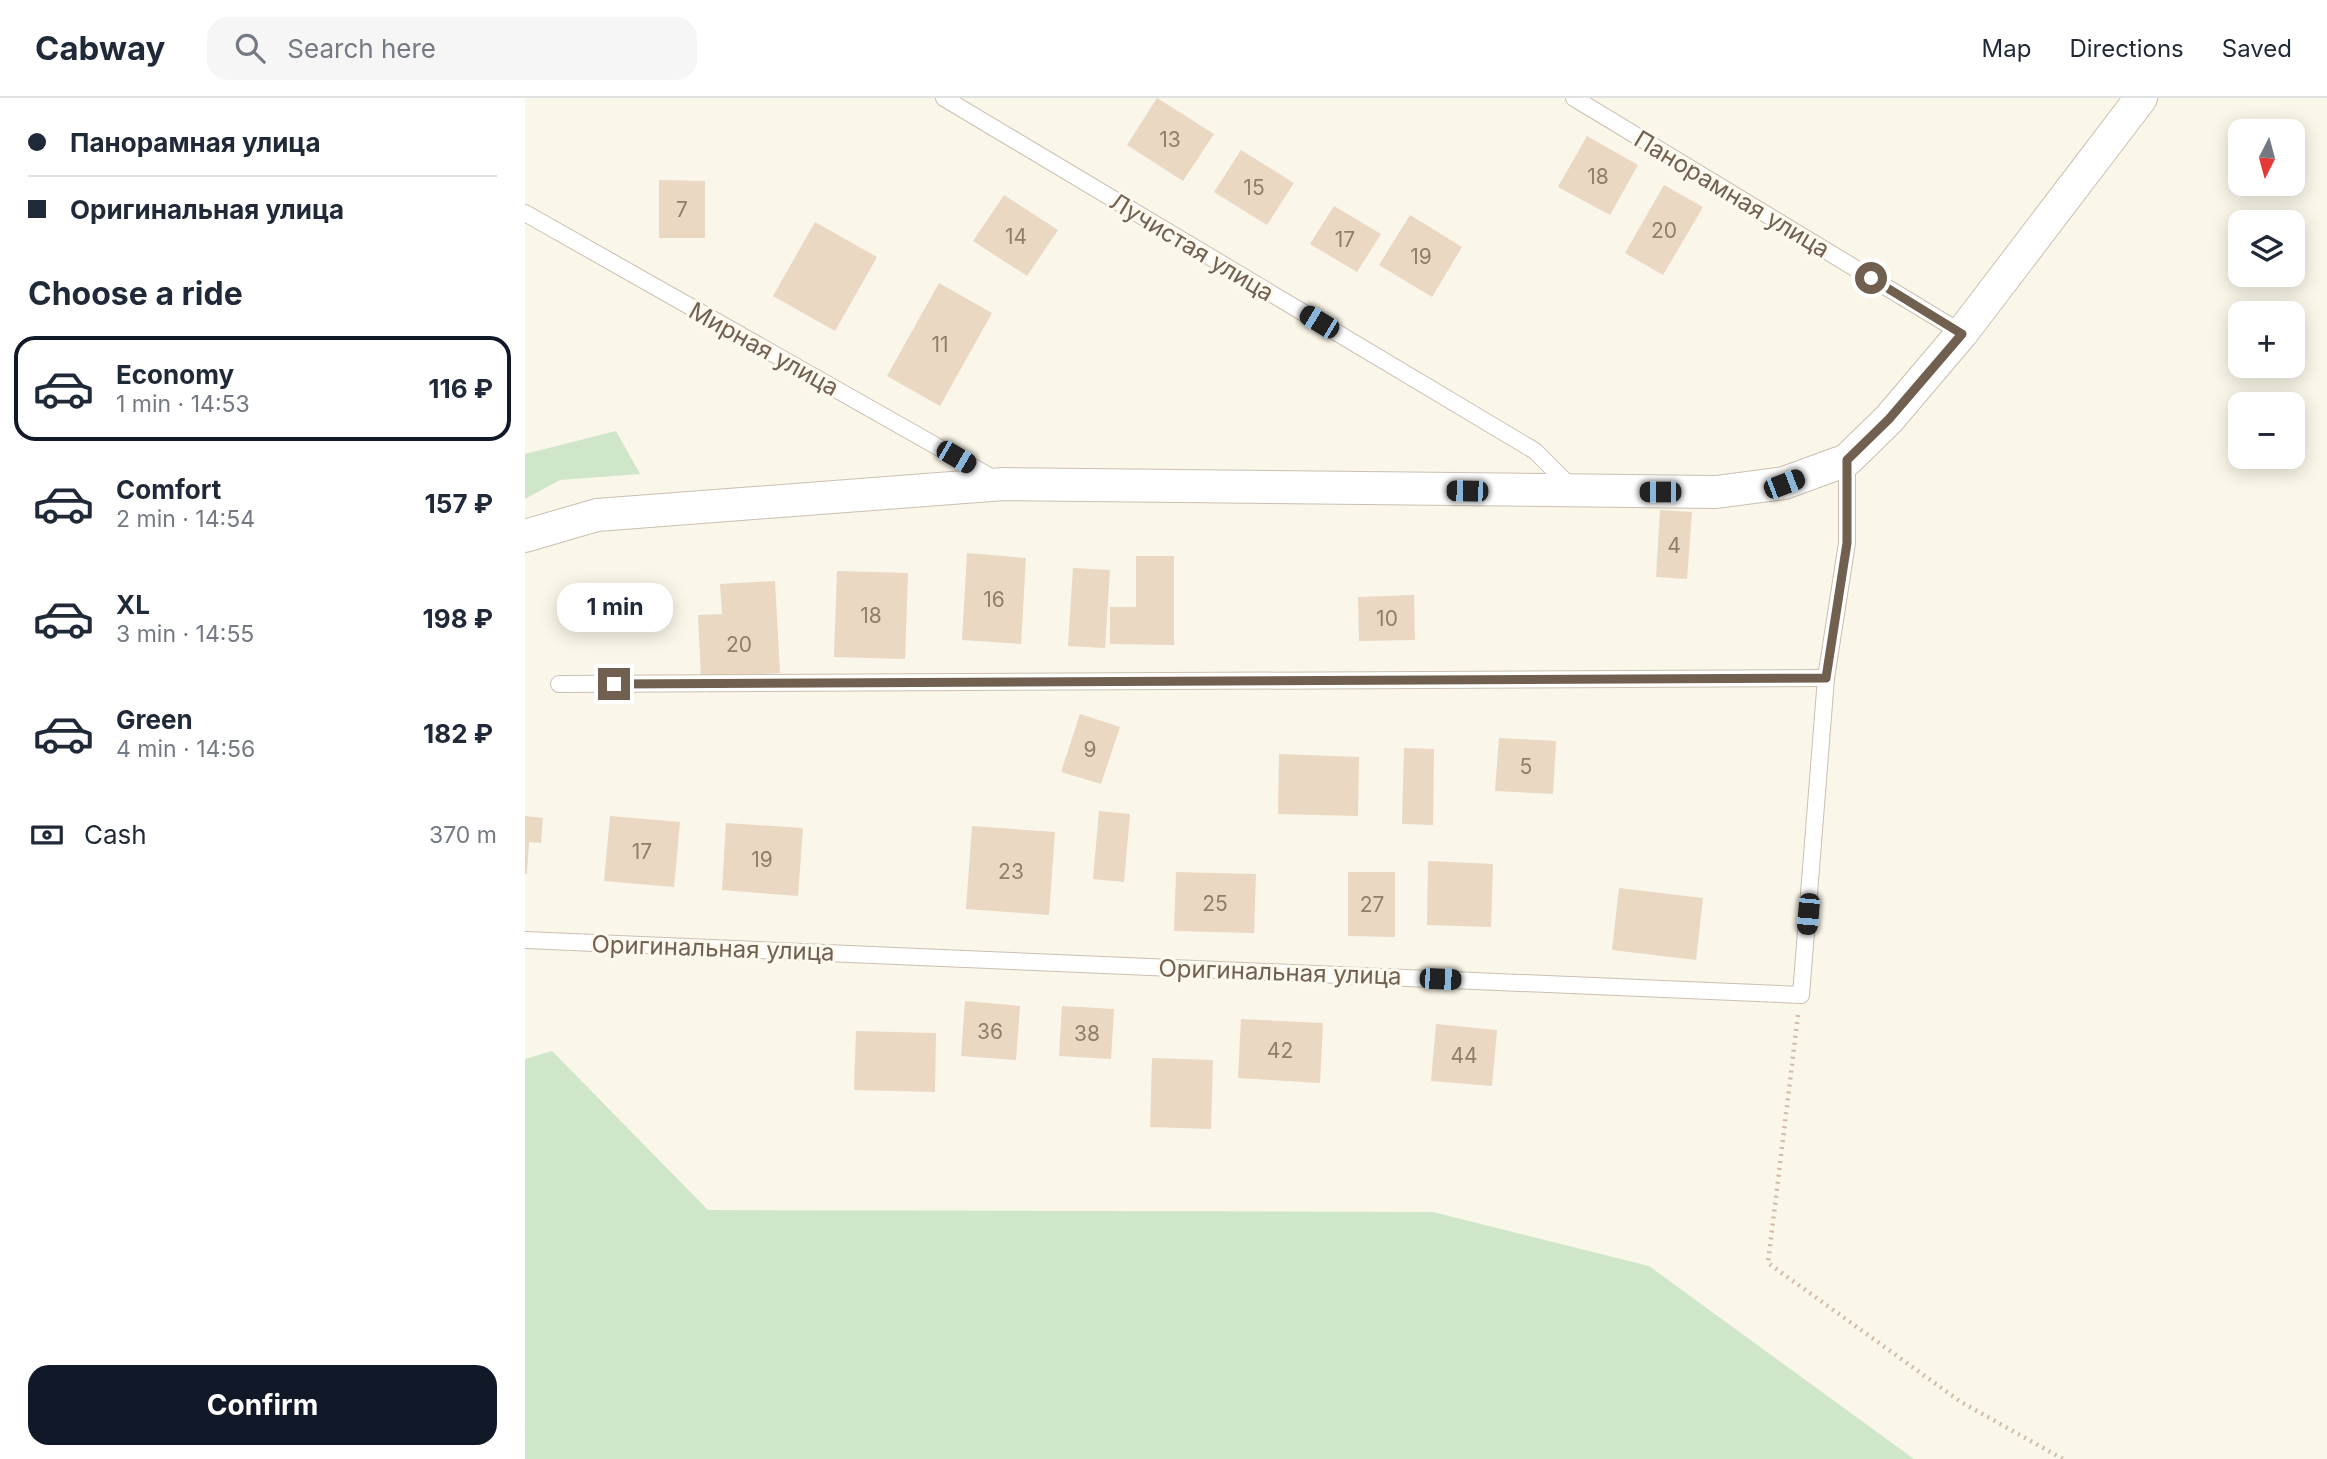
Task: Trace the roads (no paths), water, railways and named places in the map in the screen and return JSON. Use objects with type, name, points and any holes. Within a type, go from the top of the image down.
[{"type":"street","points":[[525,536],[597,514],[1004,484],[1716,492],[1784,484],[1847,460],[1889,419],[1962,334],[2141,98]]},
{"type":"lane","name":"Лучистая улица","points":[[944,98],[1535,451],[1576,492]]},
{"type":"lane","name":"Панорамная улица","points":[[1574,98],[1962,334]]},
{"type":"lane","name":"Мирная улица","points":[[525,213],[1004,484]]},
{"type":"lane","points":[[559,684],[1826,678],[1847,543],[1847,460]]},
{"type":"lane","name":"Оригинальная улица","points":[[525,940],[1801,995],[1826,678]]}]
